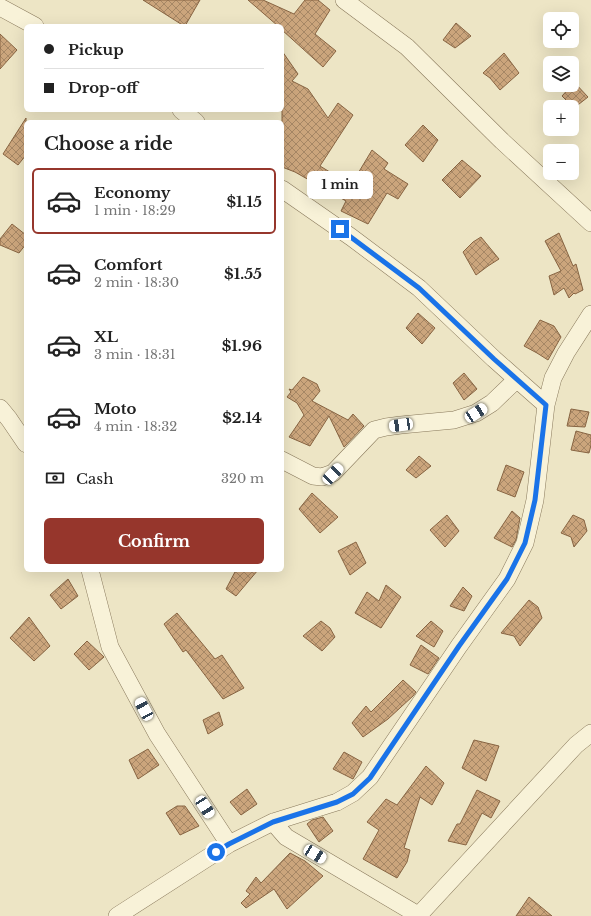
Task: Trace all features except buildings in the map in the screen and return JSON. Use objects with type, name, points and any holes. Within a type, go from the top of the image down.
[{"type":"street","points":[[344,0],[407,47],[502,141],[591,223]]},
{"type":"street","points":[[0,8],[31,24]]},
{"type":"street","points":[[184,112],[194,120]]},
{"type":"street","points":[[284,190],[351,237],[419,288],[494,359],[546,405]]},
{"type":"street","points":[[117,916],[229,844],[273,822],[337,802],[353,794],[370,778],[459,646],[507,579],[525,543],[535,500],[546,405],[553,378],[566,353],[591,314]]},
{"type":"street","points":[[284,461],[313,476],[322,477],[333,474],[374,430],[401,425],[454,420],[476,413],[492,402],[517,379]]},
{"type":"street","points":[[0,408],[24,441]]},
{"type":"street","points":[[91,572],[110,647],[157,734],[229,844]]},
{"type":"street","points":[[273,822],[286,837],[418,916],[576,745],[591,733]]},
{"type":"route","points":[[216,852],[273,822],[337,802],[353,794],[370,778],[459,646],[507,579],[525,543],[535,500],[546,405],[494,359],[419,288],[340,229]]}]
